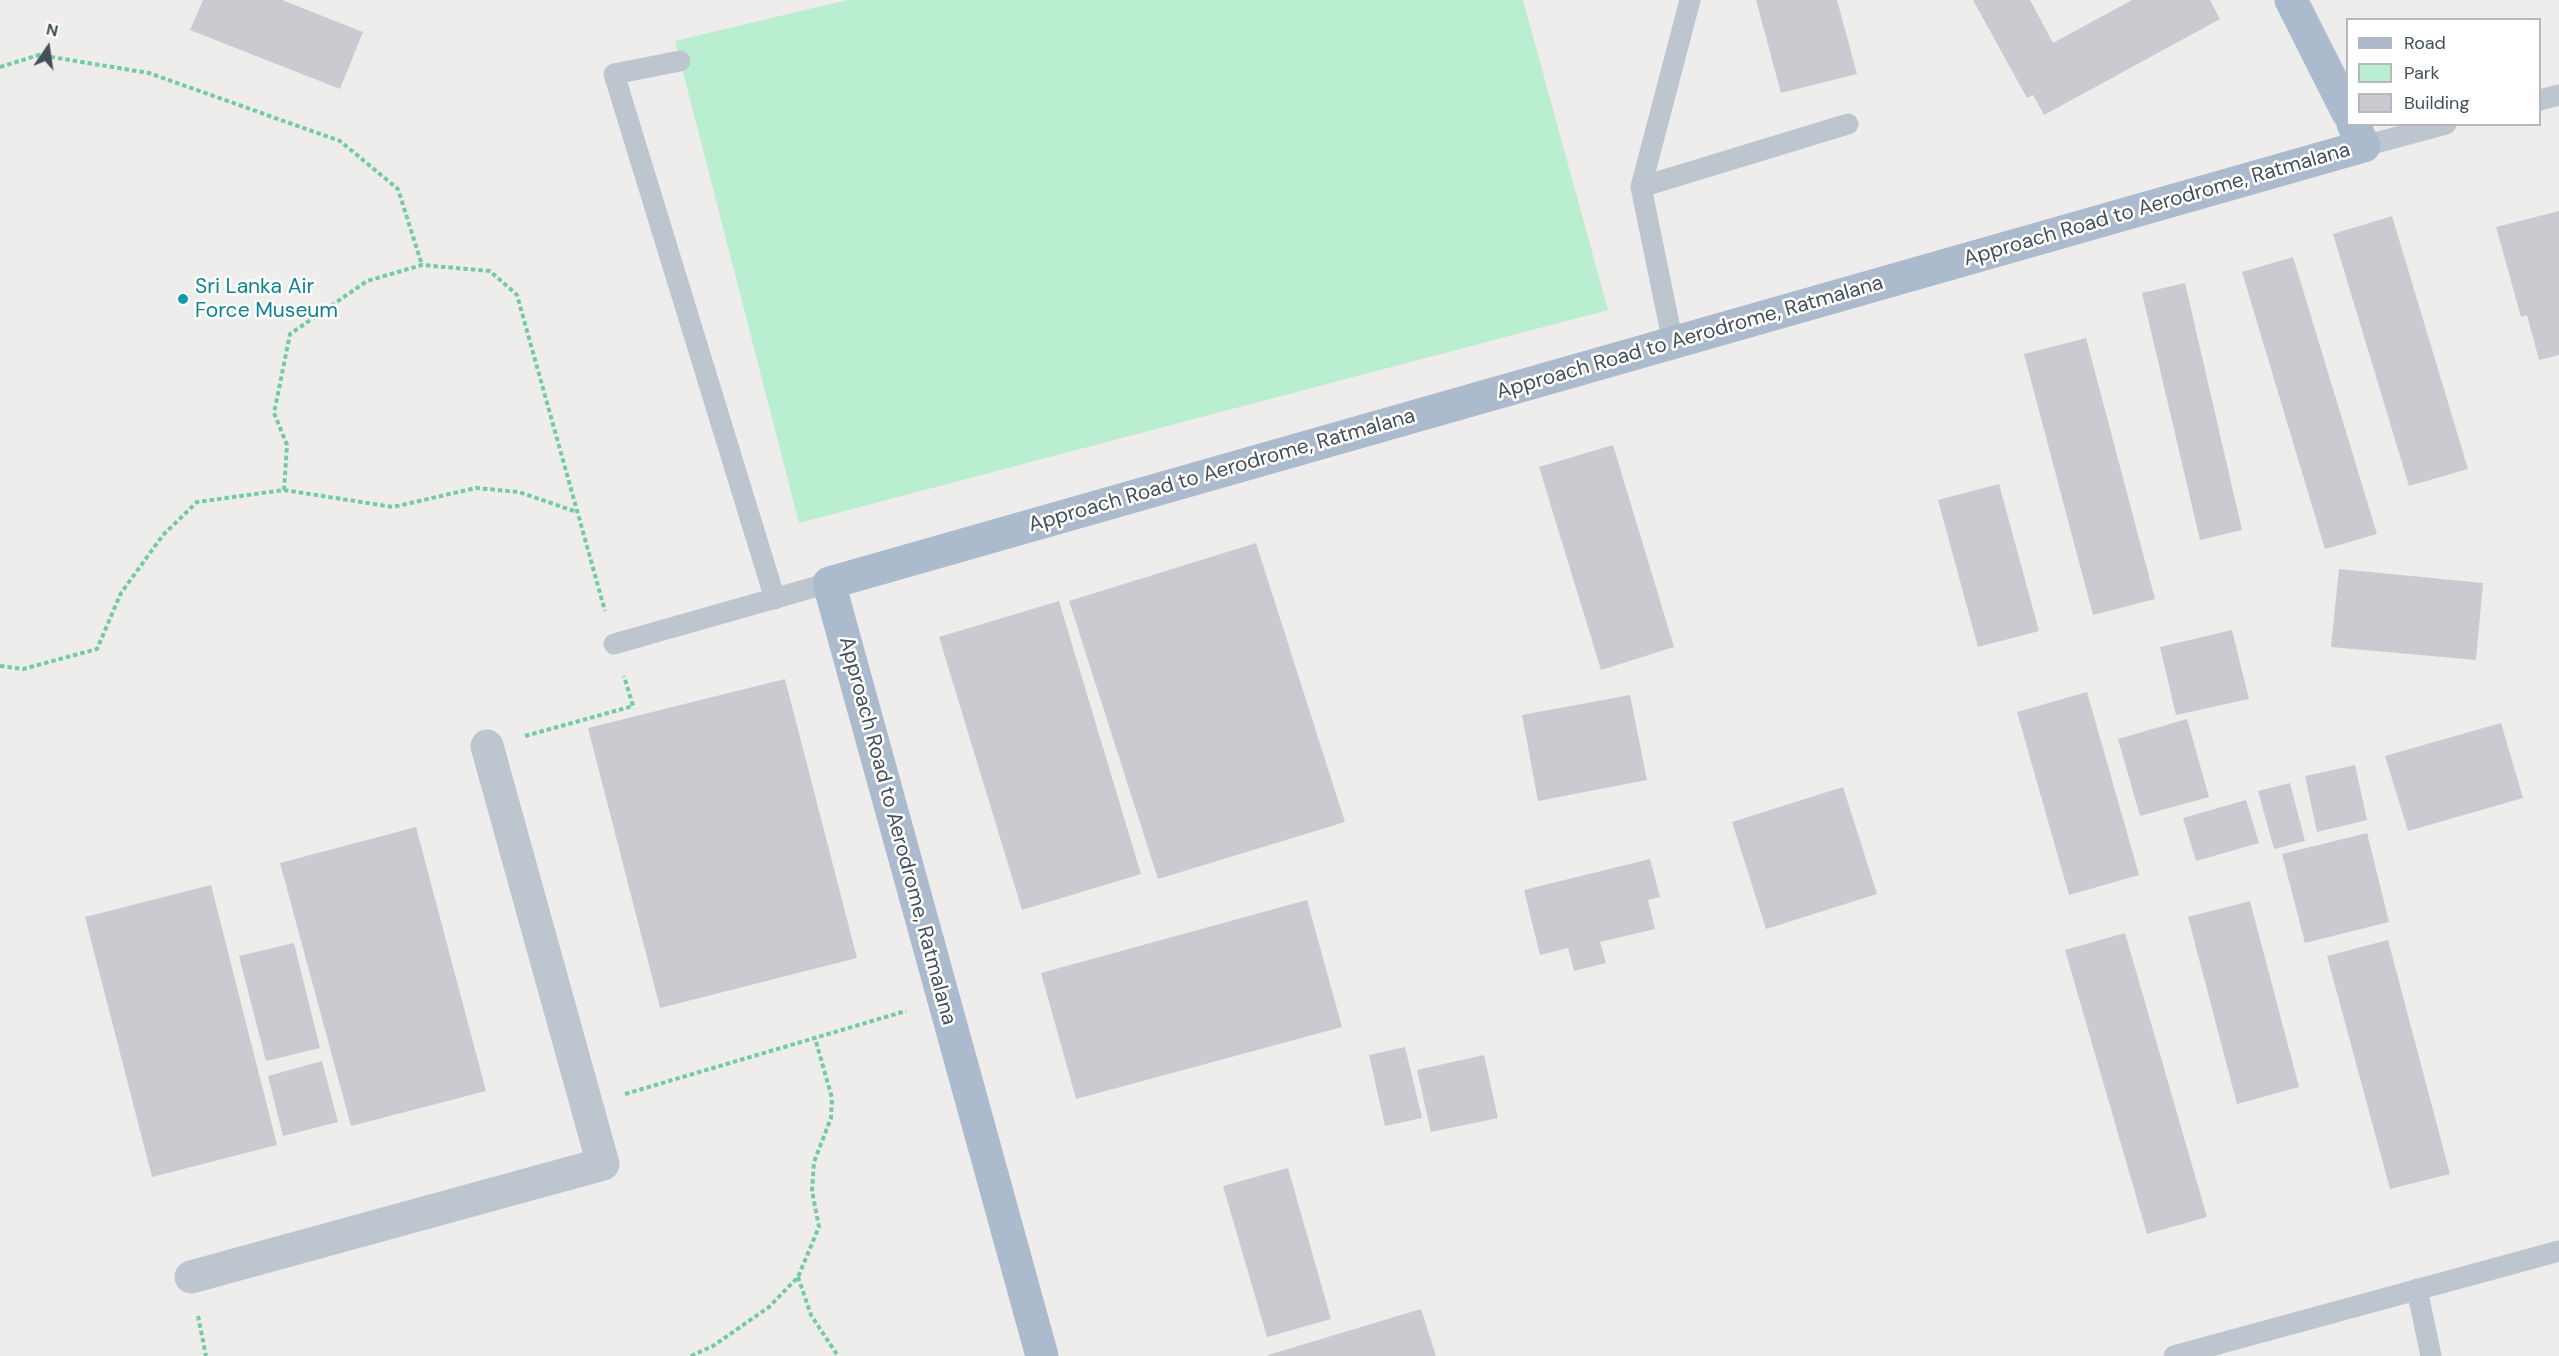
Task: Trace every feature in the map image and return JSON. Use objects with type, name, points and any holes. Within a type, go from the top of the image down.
[{"type":"main road","name":"Approach Road to Aerodrome, Ratmalana","points":[[2291,0],[2346,110]]},
{"type":"main road","name":"Approach Road to Aerodrome, Ratmalana","points":[[1042,1356],[829,583],[1673,343],[2358,135]]},
{"type":"street","points":[[191,1277],[603,1164],[487,746]]},
{"type":"lane","points":[[1673,343],[1641,187],[1690,0]]},
{"type":"lane","points":[[680,61],[614,74],[775,599]]},
{"type":"lane","points":[[2541,100],[2559,96]]},
{"type":"lane","points":[[1641,187],[1848,124]]},
{"type":"lane","points":[[2358,135],[2430,126]]},
{"type":"lane","points":[[614,644],[829,583]]},
{"type":"lane","points":[[2174,1356],[2559,1251]]},
{"type":"lane","points":[[2417,1289],[2431,1356]]},
{"type":"path","points":[[0,67],[39,55],[149,73],[340,141],[398,189],[422,265]]},
{"type":"path","points":[[284,490],[287,445],[274,413],[290,334],[367,281],[422,265],[490,271],[517,295],[633,706],[487,746]]},
{"type":"path","points":[[0,666],[23,669],[97,649],[121,592],[163,535],[197,502],[284,490],[393,507],[476,488],[519,492],[577,512]]},
{"type":"path","points":[[586,1106],[944,1000]]},
{"type":"path","points":[[691,1356],[713,1346],[769,1307],[798,1277],[819,1227],[812,1191],[814,1162],[831,1118],[832,1098],[815,1038]]},
{"type":"path","points":[[798,1277],[811,1315],[838,1356]]},
{"type":"green space","points":[[847,0],[1523,0],[1608,310],[799,523],[675,41]]},
{"type":"building","points":[[203,0],[282,0],[363,32],[340,89],[190,30]]},
{"type":"building","points":[[1756,0],[1837,0],[1857,74],[1781,93]]},
{"type":"building","points":[[1973,0],[2030,0],[2053,43],[2132,0],[2210,0],[2220,19],[2044,115],[2033,95],[2027,98]]},
{"type":"building","points":[[2559,211],[2559,355],[2539,360],[2527,315],[2521,317],[2496,227]]},
{"type":"building","points":[[2392,216],[2468,469],[2409,486],[2333,234]]},
{"type":"building","points":[[2293,257],[2377,534],[2325,549],[2242,272]]},
{"type":"building","points":[[2185,283],[2242,530],[2200,540],[2142,293]]},
{"type":"building","points":[[2086,338],[2155,599],[2093,615],[2024,354]]},
{"type":"building","points":[[1613,445],[1674,647],[1601,670],[1539,467]]},
{"type":"building","points":[[1999,484],[2039,631],[1978,647],[1938,500]]},
{"type":"building","points":[[1256,543],[1345,822],[1158,879],[1069,601]]},
{"type":"building","points":[[2339,569],[2483,583],[2476,660],[2331,647]]},
{"type":"building","points":[[1059,601],[1141,874],[1022,910],[939,637]]},
{"type":"building","points":[[2232,630],[2249,699],[2176,715],[2160,647]]},
{"type":"building","points":[[785,679],[857,958],[660,1008],[588,728]]},
{"type":"building","points":[[2087,692],[2139,875],[2069,895],[2017,712]]},
{"type":"building","points":[[1630,695],[1647,780],[1538,801],[1522,715]]},
{"type":"building","points":[[2187,719],[2209,797],[2140,816],[2118,739]]},
{"type":"building","points":[[2501,723],[2523,798],[2408,831],[2385,756]]},
{"type":"building","points":[[2355,765],[2367,820],[2317,832],[2305,776]]},
{"type":"building","points":[[2290,783],[2305,841],[2274,849],[2258,791]]},
{"type":"building","points":[[1843,787],[1877,894],[1766,929],[1732,822]]},
{"type":"building","points":[[2246,800],[2259,843],[2196,861],[2183,818]]},
{"type":"building","points":[[416,827],[486,1091],[351,1126],[280,863]]},
{"type":"building","points":[[2367,833],[2389,922],[2305,943],[2282,854]]},
{"type":"building","points":[[1650,859],[1660,897],[1648,900],[1655,929],[1600,942],[1606,963],[1574,971],[1568,948],[1540,955],[1524,890]]},
{"type":"building","points":[[211,885],[277,1145],[152,1177],[85,917]]},
{"type":"building","points":[[1307,900],[1342,1027],[1076,1099],[1041,973]]},
{"type":"building","points":[[2250,901],[2299,1087],[2237,1104],[2188,917]]},
{"type":"building","points":[[2125,933],[2207,1217],[2147,1234],[2065,950]]},
{"type":"building","points":[[2388,940],[2450,1174],[2390,1189],[2327,956]]},
{"type":"building","points":[[294,943],[320,1048],[266,1061],[239,956]]},
{"type":"building","points":[[1405,1047],[1422,1118],[1385,1126],[1369,1055]]},
{"type":"building","points":[[1484,1055],[1498,1118],[1431,1132],[1417,1070]]},
{"type":"building","points":[[322,1061],[338,1122],[283,1136],[268,1076]]},
{"type":"building","points":[[1288,1168],[1331,1319],[1267,1337],[1223,1186]]},
{"type":"building","points":[[1421,1309],[1436,1356],[1268,1356],[1268,1355]]},
{"type":"place","name":"Sri Lanka Air Force Museum","points":[[183,299]]}]
